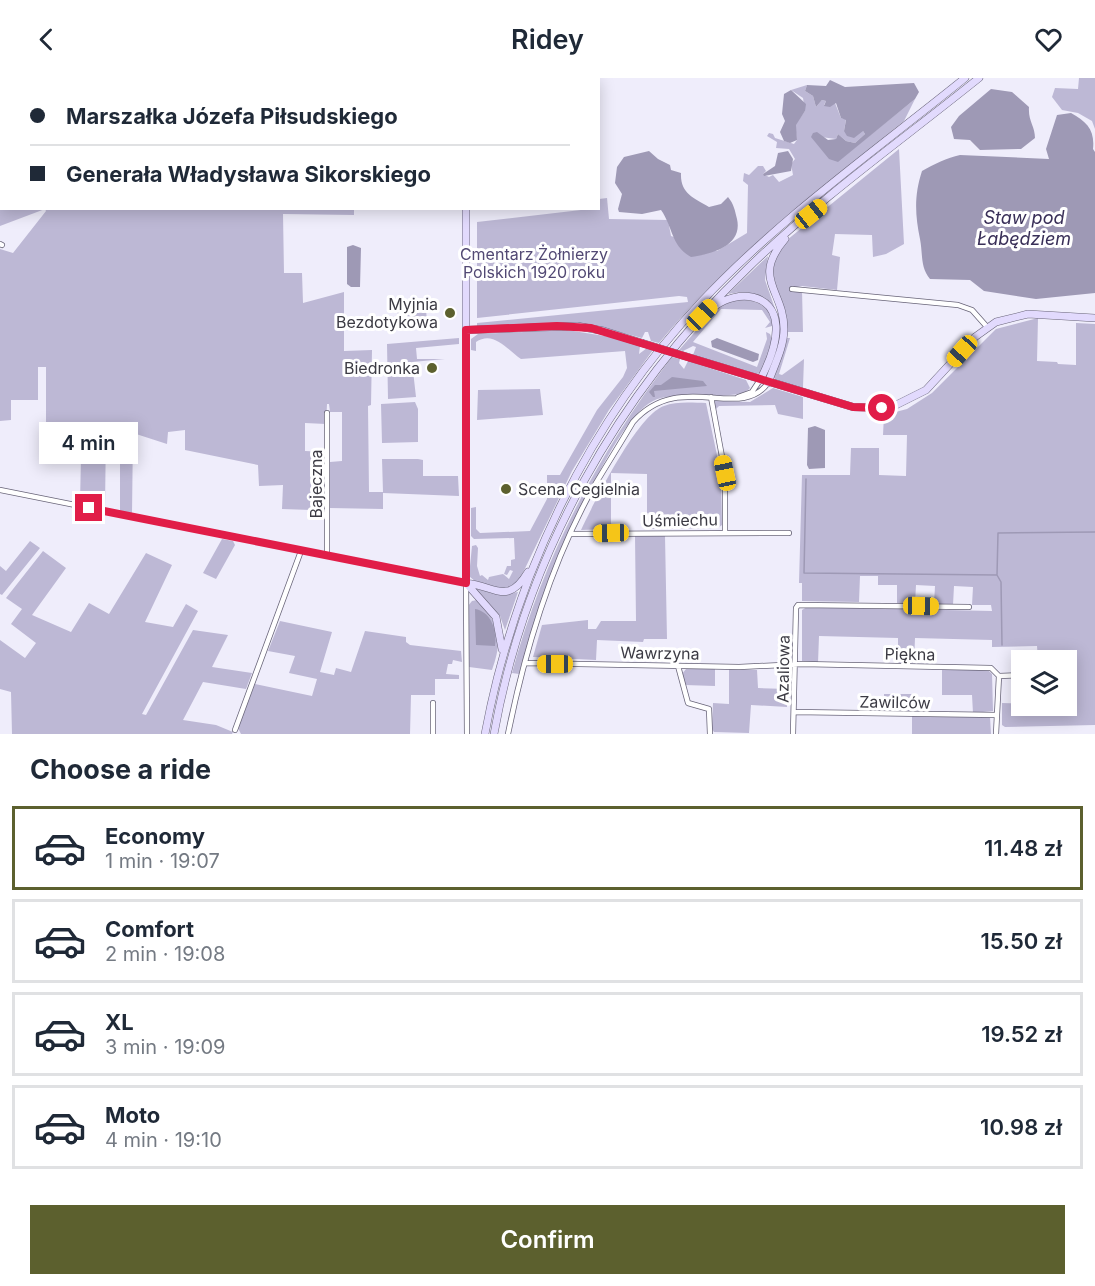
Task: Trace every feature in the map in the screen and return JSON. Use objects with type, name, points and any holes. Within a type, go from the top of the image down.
[{"type":"main road","points":[[466,583],[499,593],[510,591],[522,582],[578,473],[634,384],[702,301],[769,238],[965,78]]},
{"type":"main road","points":[[494,734],[505,678],[526,609],[560,525],[588,473],[626,411],[693,325],[747,268],[979,78]]},
{"type":"main road","points":[[466,210],[466,583],[496,617],[502,638],[502,659]]},
{"type":"main road","points":[[764,381],[783,340],[784,328],[770,287],[769,267],[774,253],[797,225]]},
{"type":"main road","points":[[693,325],[731,296],[745,295],[761,300],[774,317],[776,330],[764,381]]},
{"type":"main road","points":[[466,330],[577,326],[691,357],[853,407],[890,408],[926,390],[975,338],[996,322],[1021,314],[1095,318]]},
{"type":"main road","points":[[485,734],[502,659],[538,554]]},
{"type":"street","points":[[792,289],[958,305],[972,310],[988,328]]},
{"type":"street","points":[[508,734],[525,663],[544,601],[592,490],[642,413],[665,399],[754,397],[764,381]]},
{"type":"street","points":[[711,397],[725,473],[725,532]]},
{"type":"street","name":"Bajeczna","points":[[327,413],[327,556]]},
{"type":"street","points":[[0,490],[466,583],[467,734]]},
{"type":"street","name":"Uśmiechu","points":[[572,534],[789,532]]},
{"type":"street","points":[[234,730],[301,551]]},
{"type":"street","name":"Azaliowa","points":[[793,734],[796,608],[798,605],[969,607]]},
{"type":"street","name":"Wawrzyna","points":[[525,663],[678,666],[795,665]]},
{"type":"street","name":"Piękna","points":[[795,665],[991,668],[999,676],[1011,675]]},
{"type":"street","points":[[678,666],[688,703],[709,709],[709,734]]},
{"type":"street","points":[[996,734],[999,676]]},
{"type":"street","points":[[433,703],[433,734]]},
{"type":"street","name":"Zawilców","points":[[794,712],[997,715]]},
{"type":"green space","points":[[1079,78],[1095,78],[1095,129],[1092,121],[1078,113],[1062,110],[1052,97],[1055,88],[1078,89]]},
{"type":"green space","name":"Cmentarz Żołnierzy Polskich 1920 roku","points":[[807,85],[805,91],[813,96],[816,107],[822,100],[826,101],[824,105],[835,103],[841,118],[846,119],[844,131],[863,131],[865,134],[855,143],[846,141],[838,134],[836,139],[821,137],[823,151],[838,161],[915,99],[904,121],[745,254],[686,312],[659,343],[651,341],[648,332],[645,332],[642,338],[608,329],[568,323],[477,326],[477,323],[688,302],[687,297],[679,296],[477,318],[477,222],[581,210],[600,210],[600,199],[607,198],[609,219],[668,220],[671,236],[717,251],[747,233],[748,185],[743,181],[744,173],[749,175],[758,166],[763,166],[766,171],[763,174],[769,177],[773,175],[779,182],[793,175],[791,164],[795,159],[789,149],[776,148],[777,142],[767,136],[769,133],[773,134],[775,138],[794,144],[797,140],[795,125],[805,111],[803,98],[791,90]]},
{"type":"green space","points":[[899,149],[904,244],[886,254],[873,257],[872,235],[835,234],[832,255],[840,257],[837,290],[802,286],[791,288],[802,290],[803,332],[786,332],[770,266],[787,240]]},
{"type":"green space","points":[[0,210],[42,210],[0,226]]},
{"type":"green space","points":[[354,210],[354,215],[283,214],[284,273],[302,273],[303,303],[344,292],[344,351],[372,350],[371,405],[368,406],[369,492],[383,492],[382,459],[418,459],[423,460],[423,476],[458,476],[459,496],[383,493],[383,509],[330,508],[330,462],[342,461],[342,412],[330,412],[329,404],[327,404],[326,424],[305,423],[305,451],[327,452],[325,460],[311,460],[311,510],[282,509],[283,485],[259,486],[258,465],[185,450],[185,430],[168,432],[167,444],[133,433],[132,514],[120,512],[120,431],[106,429],[105,508],[80,503],[81,456],[46,454],[46,367],[38,367],[38,400],[11,400],[11,420],[0,421],[0,249],[13,253],[46,211]]},
{"type":"green space","points":[[768,256],[765,280],[781,326],[769,314],[759,297],[742,293],[728,294]]},
{"type":"green space","points":[[733,298],[760,304],[769,312],[772,326],[765,328],[770,322],[762,310],[721,309],[693,342],[757,367],[767,339],[766,332],[770,334],[769,353],[762,372],[757,374],[693,355],[696,347],[693,346],[683,351],[679,350],[715,309]]},
{"type":"green space","points":[[420,299],[421,310],[426,309],[427,322],[398,325],[397,300]]},
{"type":"green space","points":[[1038,318],[1037,361],[1076,365],[1076,323],[1095,324],[1095,725],[1005,727],[1002,725],[1002,703],[1011,703],[1011,716],[1077,716],[1077,650],[1037,650],[1037,646],[992,647],[992,640],[915,638],[914,663],[898,663],[898,638],[819,636],[818,663],[802,662],[802,610],[807,607],[992,611],[991,605],[972,605],[973,587],[954,586],[953,605],[934,604],[935,586],[916,585],[915,604],[897,603],[897,585],[878,585],[878,576],[860,576],[859,602],[802,601],[802,583],[799,583],[802,475],[850,475],[851,448],[879,448],[879,475],[906,476],[907,435],[883,435],[884,415],[907,409],[932,393],[996,329]]},
{"type":"green space","points":[[567,330],[611,337],[640,346],[639,354],[647,348],[653,350],[609,410],[572,471],[518,583],[507,590],[477,583],[469,576],[472,546],[476,545],[478,548],[477,566],[480,576],[488,580],[489,577],[503,574],[509,579],[513,571],[510,570],[507,575],[504,574],[507,566],[511,566],[511,560],[515,559],[514,538],[474,539],[471,536],[471,508],[476,507],[476,529],[480,533],[530,531],[547,499],[547,475],[560,475],[597,410],[623,377],[627,368],[625,351],[521,359],[494,339],[482,339],[476,342],[476,351],[471,350],[471,339],[478,334]]},
{"type":"green space","points":[[459,338],[459,344],[416,348],[417,359],[445,359],[412,362],[416,397],[388,399],[387,344]]},
{"type":"green space","points":[[786,338],[790,338],[779,374],[782,375],[804,359],[803,387],[800,390],[776,381],[773,376]]},
{"type":"green space","points":[[672,357],[680,359],[679,363],[684,369],[688,361],[746,380],[750,388],[733,395],[663,398],[653,401],[634,418],[614,446],[593,484],[556,570],[519,674],[512,673],[540,588],[576,507],[620,430]]},
{"type":"green space","points":[[773,388],[803,397],[803,419],[778,414],[775,405],[719,406],[715,410],[715,401],[750,402]]},
{"type":"green space","points":[[540,389],[543,415],[477,420],[478,390]]},
{"type":"green space","points":[[415,402],[418,409],[418,442],[382,443],[381,404]]},
{"type":"green space","points":[[674,403],[706,403],[721,474],[722,525],[718,528],[647,529],[647,474],[611,473],[611,529],[581,530],[617,461],[641,425],[664,406]]},
{"type":"green space","points":[[635,536],[665,536],[667,639],[644,639],[643,642],[597,640],[596,660],[533,657],[542,625],[588,620],[588,629],[596,629],[601,621],[636,621]]},
{"type":"green space","points":[[222,539],[233,541],[235,545],[216,579],[203,573]]},
{"type":"green space","points":[[30,541],[40,548],[2,595],[0,594],[0,566],[6,571]]},
{"type":"green space","points":[[43,551],[66,568],[32,615],[71,632],[89,603],[109,614],[146,553],[172,565],[145,622],[173,627],[186,604],[198,611],[142,714],[146,715],[193,630],[228,635],[212,667],[252,673],[246,689],[203,682],[183,720],[216,725],[233,732],[232,734],[12,734],[11,692],[0,689],[0,640],[25,658],[36,643],[11,624],[22,609],[6,598]]},
{"type":"green space","points":[[474,588],[501,595],[518,592],[505,630],[500,616]]},
{"type":"green space","points":[[477,600],[491,617],[497,632],[498,649],[492,670],[469,667],[468,606],[472,601]]},
{"type":"green space","points":[[280,621],[332,632],[320,672],[334,675],[336,668],[351,672],[365,631],[406,637],[406,642],[410,645],[461,651],[462,662],[453,660],[452,664],[448,664],[446,674],[459,675],[459,679],[435,679],[435,695],[411,695],[410,734],[241,734],[238,728],[255,684],[312,696],[317,679],[289,673],[295,656],[268,651]]},
{"type":"green space","points":[[686,669],[715,669],[715,686],[685,685],[682,674]]},
{"type":"green space","points":[[729,669],[757,670],[758,688],[787,689],[787,707],[751,705],[749,733],[714,732],[712,729],[713,703],[729,704]]},
{"type":"green space","points":[[942,670],[988,670],[992,674],[993,711],[973,713],[972,695],[942,695]]},
{"type":"green space","points":[[884,694],[913,694],[913,712],[884,711]]},
{"type":"green space","points":[[912,716],[990,717],[991,734],[912,734]]},
{"type":"water","points":[[830,80],[845,87],[914,83],[919,92],[915,99],[838,162],[829,159],[811,137],[813,133],[817,132],[828,140],[836,139],[838,134],[846,141],[855,143],[865,134],[863,131],[854,138],[847,136],[844,131],[846,120],[841,118],[836,103],[830,107],[824,106],[826,101],[822,100],[816,107],[813,96],[805,91],[807,85],[826,86]]},
{"type":"water","points":[[991,89],[1012,92],[1029,107],[1035,138],[1021,149],[980,150],[970,140],[954,139],[951,127],[959,116]]},
{"type":"water","points":[[791,90],[806,104],[805,111],[796,125],[797,140],[790,143],[784,141],[780,132],[785,121],[782,114],[784,94]]},
{"type":"water","name":"Staw pod Łabędziem","points":[[1071,113],[1089,127],[1095,152],[1095,293],[1036,299],[984,291],[970,280],[930,279],[923,265],[916,213],[922,171],[960,155],[1049,159],[1046,149],[1057,115]]},
{"type":"water","points":[[649,151],[670,165],[671,170],[681,173],[685,190],[698,201],[709,207],[721,204],[728,197],[735,210],[738,228],[731,242],[708,254],[691,257],[684,253],[676,242],[661,210],[642,214],[619,212],[622,194],[615,183],[617,167],[624,157]]},
{"type":"water","points":[[788,151],[793,159],[791,171],[764,176],[763,174],[775,166],[778,153]]},
{"type":"water","points":[[353,245],[361,248],[360,287],[351,287],[347,284],[347,247]]},
{"type":"water","points":[[717,338],[759,354],[758,360],[753,362],[712,347],[711,341]]},
{"type":"water","points":[[672,377],[703,381],[707,386],[654,391],[655,397],[653,397],[649,392],[655,385],[661,385]]},
{"type":"water","points":[[815,426],[825,430],[825,468],[809,469],[807,465],[808,428]]},
{"type":"water","points":[[475,609],[486,614],[492,623],[495,646],[476,645]]},
{"type":"waterway","points":[[806,479],[804,573],[997,575]]},
{"type":"waterway","points":[[1002,645],[1001,582],[997,575],[998,533],[1095,532]]},
{"type":"place","name":"Myjnia Bezdotykowa","points":[[450,313]]},
{"type":"place","name":"Biedronka","points":[[432,368]]},
{"type":"place","name":"Scena Cegielnia","points":[[506,489]]},
{"type":"route","points":[[89,508],[466,583],[466,330],[557,326],[591,328],[688,356],[780,387],[853,407],[882,408]]}]
